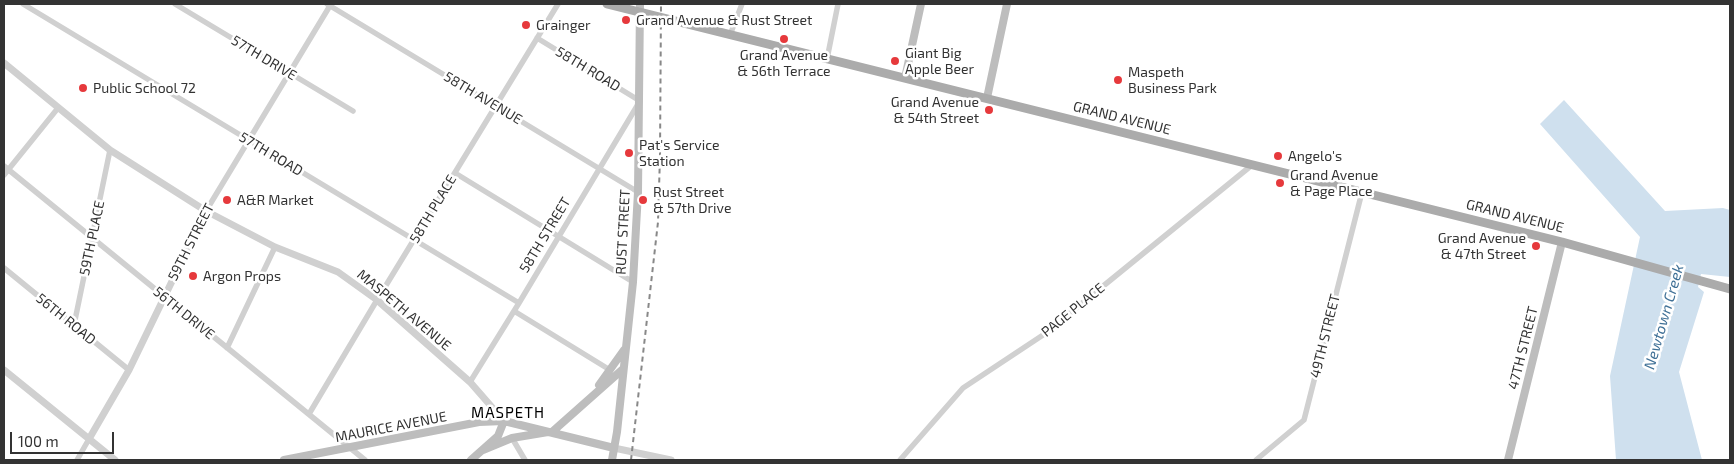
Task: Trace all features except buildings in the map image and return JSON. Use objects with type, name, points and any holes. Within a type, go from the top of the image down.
[{"type":"main road","name":"GRAND AVENUE","points":[[607,4],[640,8],[730,35],[1562,242],[1730,289]]},
{"type":"main road","points":[[905,78],[921,4]]},
{"type":"main road","points":[[987,98],[1007,4]]},
{"type":"main road","name":"RUST STREET","points":[[612,460],[617,432],[633,282],[638,192],[640,8]]},
{"type":"main road","name":"47TH STREET","points":[[1508,460],[1562,242]]},
{"type":"main road","points":[[592,395],[625,348]]},
{"type":"main road","points":[[483,450],[512,438],[552,432],[623,369]]},
{"type":"main road","points":[[471,460],[498,436],[504,421],[614,448]]},
{"type":"main road","name":"MAURICE AVENUE","points":[[284,460],[479,422],[504,421]]},
{"type":"street","name":"57TH ROAD","points":[[23,4],[519,303]]},
{"type":"street","name":"57TH DRIVE","points":[[175,4],[353,111]]},
{"type":"street","name":"59TH STREET","points":[[76,460],[129,370],[206,211],[330,4]]},
{"type":"street","name":"58TH AVENUE","points":[[330,4],[638,192]]},
{"type":"street","name":"58TH PLACE","points":[[309,414],[558,4]]},
{"type":"street","points":[[730,35],[742,4]]},
{"type":"street","points":[[827,59],[838,4]]},
{"type":"street","name":"58TH ROAD","points":[[537,38],[640,101]]},
{"type":"street","name":"MASPETH AVENUE","points":[[4,63],[110,150],[206,211],[275,247],[338,272],[377,300],[470,382],[504,421]]},
{"type":"street","name":"58TH STREET","points":[[470,382],[640,101]]},
{"type":"street","points":[[5,170],[58,108]]},
{"type":"street","name":"59TH PLACE","points":[[74,325],[110,150]]},
{"type":"street","name":"PAGE PLACE","points":[[900,460],[963,388],[1043,335],[1252,165]]},
{"type":"street","name":"56TH DRIVE","points":[[5,170],[92,238],[365,460]]},
{"type":"street","points":[[455,173],[633,282]]},
{"type":"street","name":"49TH STREET","points":[[1256,460],[1304,420],[1362,192]]},
{"type":"street","points":[[227,348],[275,247]]},
{"type":"street","name":"56TH ROAD","points":[[4,268],[129,370]]},
{"type":"street","points":[[514,311],[610,370]]},
{"type":"street","points":[[4,370],[115,460]]},
{"type":"street","points":[[512,438],[525,460]]},
{"type":"street","points":[[614,448],[672,460]]},
{"type":"water","name":"Newtown Creek","points":[[1564,100],[1665,211],[1723,208],[1730,210],[1730,277],[1701,274],[1698,287],[1704,292],[1679,372],[1702,460],[1616,460],[1610,376],[1640,237],[1540,124]]},
{"type":"railway","points":[[631,460],[658,222],[661,4]]},
{"type":"place","name":"Grand Avenue & Rust Street","points":[[626,20]]},
{"type":"place","name":"Grainger","points":[[526,25]]},
{"type":"place","name":"Grand Avenue & 56th Terrace","points":[[784,39]]},
{"type":"place","name":"Giant Big Apple Beer","points":[[895,61]]},
{"type":"place","name":"Maspeth Business Park","points":[[1118,80]]},
{"type":"place","name":"Public School 72","points":[[83,88]]},
{"type":"place","name":"Grand Avenue & 54th Street","points":[[989,110]]},
{"type":"place","name":"Pat's Service Station","points":[[629,153]]},
{"type":"place","name":"Angelo's","points":[[1278,156]]},
{"type":"place","name":"Grand Avenue & Page Place","points":[[1280,183]]},
{"type":"place","name":"A&R Market","points":[[227,200]]},
{"type":"place","name":"Rust Street & 57th Drive","points":[[643,200]]},
{"type":"place","name":"Grand Avenue & 47th Street","points":[[1536,246]]},
{"type":"place","name":"Argon Props","points":[[193,276]]},
{"type":"district","name":"MASPETH","points":[[508,413]]}]
